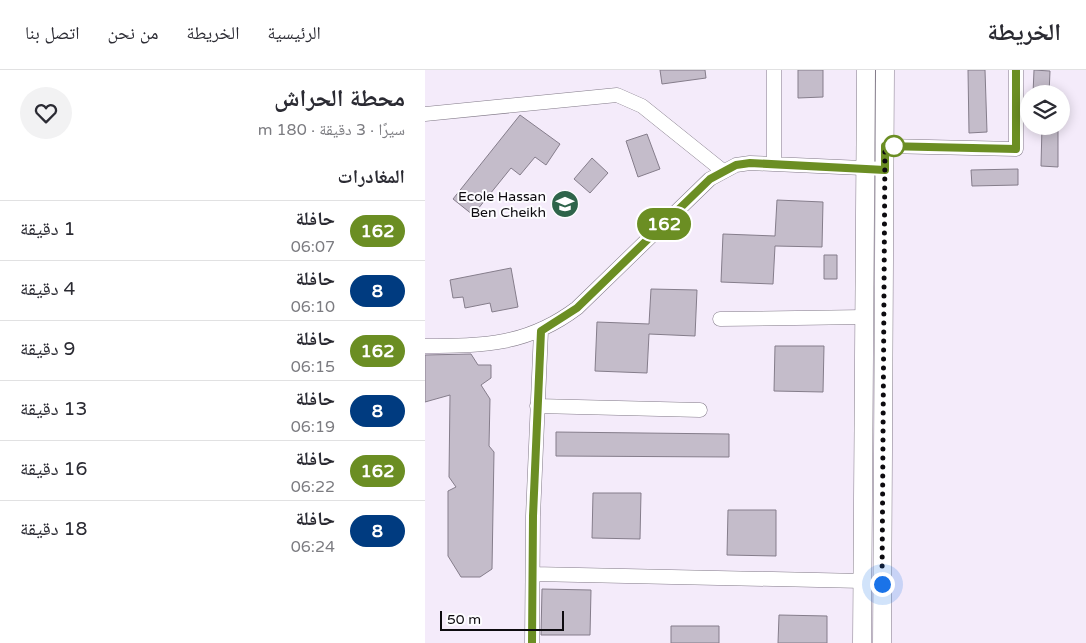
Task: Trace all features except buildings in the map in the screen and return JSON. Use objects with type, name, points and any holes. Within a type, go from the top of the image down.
[{"type":"street","points":[[774,70],[774,164]]},
{"type":"street","points":[[862,643],[866,70]]},
{"type":"street","points":[[882,643],[885,70]]},
{"type":"street","points":[[885,146],[1016,149],[1016,70]]},
{"type":"street","points":[[425,114],[617,95],[642,106],[723,170]]},
{"type":"street","points":[[425,346],[502,343],[541,331],[577,308],[710,179],[723,170],[743,164],[774,164],[885,170]]},
{"type":"street","points":[[721,320],[864,317]]},
{"type":"street","points":[[532,643],[537,406],[541,331]]},
{"type":"street","points":[[537,406],[700,410]]},
{"type":"street","points":[[533,574],[862,581]]},
{"type":"bus line","name":"162","points":[[532,643],[533,516],[541,331],[562,320],[577,308],[710,179],[723,170],[736,165],[750,163],[885,170],[885,146],[1016,149],[1016,70]]},
{"type":"place","name":"Ecole Hassan Ben Cheikh","points":[[565,204]]},
{"type":"route","points":[[882,584],[885,146],[894,146]]}]
